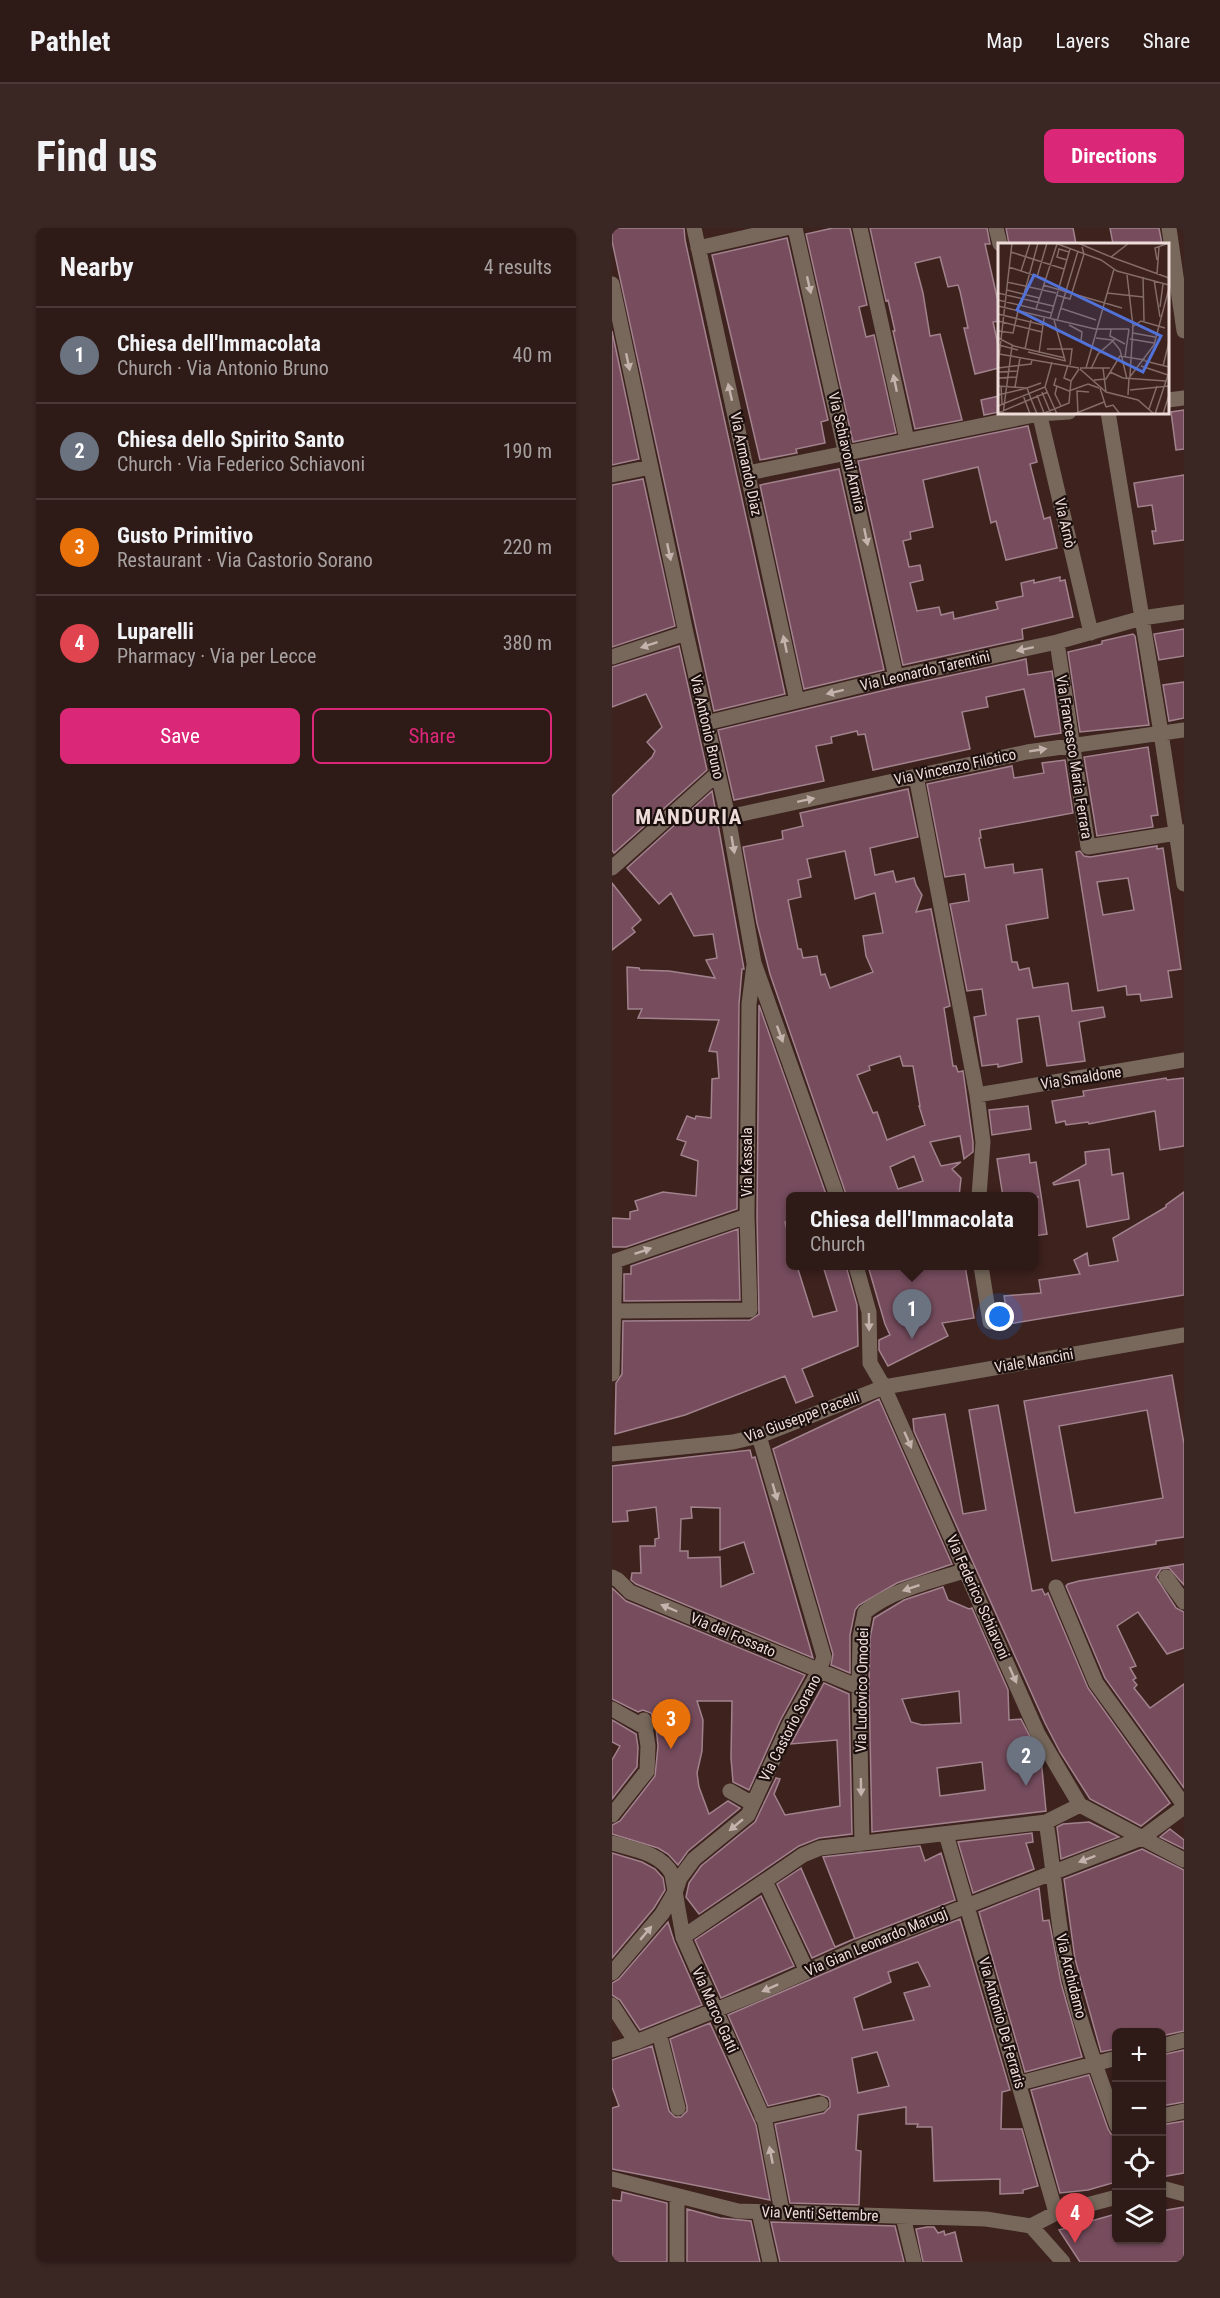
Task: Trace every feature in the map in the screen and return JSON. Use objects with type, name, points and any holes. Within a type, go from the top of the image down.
[{"type":"street","name":"Via Armando Diaz","points":[[694,228],[797,701]]},
{"type":"street","points":[[698,248],[786,228]]},
{"type":"street","name":"Via Schiavoni Armira","points":[[795,228],[848,454],[896,676]]},
{"type":"street","points":[[860,228],[907,440]]},
{"type":"street","points":[[996,228],[1000,243]]},
{"type":"street","points":[[1168,228],[1180,274],[1184,331]]},
{"type":"street","name":"Via Antonio Bruno","points":[[612,284],[686,633],[728,817],[754,963],[835,1192]]},
{"type":"street","points":[[1169,400],[1184,398]]},
{"type":"street","points":[[748,473],[1034,414]]},
{"type":"street","name":"Via Arnò","points":[[1039,414],[1091,633]]},
{"type":"street","points":[[1108,414],[1161,733],[1180,833],[1184,884]]},
{"type":"street","points":[[612,475],[651,466]]},
{"type":"street","name":"Via Leonardo Tarentini","points":[[706,723],[896,676],[1057,642],[1142,618],[1184,612]]},
{"type":"street","points":[[612,657],[686,633]]},
{"type":"street","name":"Via Francesco Maria Ferrara","points":[[1057,642],[1088,847],[1180,833]]},
{"type":"street","name":"Via Vincenzo Filotico","points":[[728,817],[1027,752],[1184,730]]},
{"type":"street","points":[[612,868],[717,774]]},
{"type":"street","points":[[916,776],[977,1095],[983,1142],[980,1192]]},
{"type":"street","name":"Via Kassala","points":[[612,1374],[615,1261],[747,1216],[748,1004],[754,963]]},
{"type":"street","name":"Via Smaldone","points":[[977,1095],[1184,1060]]},
{"type":"street","points":[[614,1311],[750,1310],[747,1216]]},
{"type":"street","points":[[857,1270],[869,1312],[870,1363],[884,1386]]},
{"type":"street","points":[[982,1270],[990,1322]]},
{"type":"street","name":"Viale Mancini","points":[[884,1386],[1184,1335]]},
{"type":"street","name":"Via Giuseppe Pacelli","points":[[612,1454],[733,1442],[759,1436],[884,1386]]},
{"type":"street","name":"Via Federico Schiavoni","points":[[884,1386],[1038,1734],[1080,1804]]},
{"type":"street","name":"Via Castorio Sorano","points":[[612,1973],[662,1914],[680,1878],[694,1859],[748,1815],[789,1725],[819,1671],[824,1657],[759,1436]]},
{"type":"street","name":"Via Ludovico Omodei","points":[[862,1844],[859,1687],[860,1637],[865,1612],[876,1603],[902,1591],[967,1570]]},
{"type":"street","name":"Via del Fossato","points":[[612,1577],[630,1593],[859,1687]]},
{"type":"street","points":[[1166,1578],[1184,1602]]},
{"type":"street","points":[[1056,1587],[1096,1683],[1184,1806]]},
{"type":"street","points":[[612,1709],[645,1724],[648,1746],[647,1771],[612,1815]]},
{"type":"street","points":[[730,1791],[753,1804]]},
{"type":"street","points":[[683,1937],[803,1856],[820,1848],[1046,1822],[1080,1804],[1184,1860]]},
{"type":"street","name":"Via Gian Leonardo Marugj","points":[[612,2050],[659,2033],[966,1905],[1142,1838],[1184,1806]]},
{"type":"street","name":"Via Archidamo","points":[[1046,1822],[1054,1872],[1057,1917],[1070,1982],[1112,2114]]},
{"type":"street","name":"Via Antonio De Ferraris","points":[[946,1834],[1056,2213]]},
{"type":"street","name":"Via Marco Gatti","points":[[612,1842],[650,1854],[668,1866],[672,1874],[683,1937],[762,2117],[782,2212]]},
{"type":"street","points":[[765,1881],[807,1971]]},
{"type":"street","points":[[612,2005],[636,2042]]},
{"type":"street","points":[[659,2033],[678,2108]]},
{"type":"street","points":[[1166,2045],[1184,2040]]},
{"type":"street","points":[[1020,2083],[1112,2059]]},
{"type":"street","points":[[762,2117],[821,2104]]},
{"type":"street","points":[[1166,2115],[1184,2111]]},
{"type":"street","name":"Via Venti Settembre","points":[[612,2179],[738,2211],[986,2219],[1031,2226]]},
{"type":"street","points":[[1166,2187],[1184,2184]]},
{"type":"street","points":[[1166,2189],[1184,2194]]},
{"type":"street","points":[[676,2196],[677,2262]]},
{"type":"street","points":[[1063,2262],[1031,2226],[1056,2213],[1112,2198]]},
{"type":"street","points":[[759,2212],[770,2262]]},
{"type":"street","points":[[903,2217],[915,2262]]},
{"type":"building","points":[[612,228],[684,228],[785,694],[714,711],[612,241]]},
{"type":"building","points":[[833,228],[850,228],[867,305],[859,307],[866,337],[874,335],[896,433],[853,442],[806,234]]},
{"type":"building","points":[[870,228],[987,228],[990,244],[985,244],[998,302],[998,321],[993,322],[998,344],[998,368],[975,374],[964,328],[968,328],[960,291],[958,285],[948,287],[940,257],[915,263],[930,336],[940,334],[962,420],[915,429],[888,300],[886,301]]},
{"type":"building","points":[[1006,228],[1073,228],[1076,243],[1009,243]]},
{"type":"building","points":[[1110,228],[1159,228],[1162,243],[1113,243]]},
{"type":"building","points":[[787,238],[828,420],[821,422],[825,443],[796,449],[797,453],[760,460],[712,255]]},
{"type":"building","points":[[612,331],[639,459],[612,465]]},
{"type":"building","points":[[998,396],[998,412],[984,415],[981,400]]},
{"type":"building","points":[[1184,410],[1184,449],[1176,450],[1171,412]]},
{"type":"building","points":[[1028,426],[1037,462],[1030,464],[1044,519],[1050,517],[1057,548],[1006,560],[996,521],[991,523],[978,467],[923,480],[933,527],[910,532],[911,539],[903,541],[909,567],[920,565],[923,580],[910,583],[917,611],[939,607],[941,615],[953,612],[954,619],[998,609],[996,602],[1023,596],[1021,583],[1034,580],[1034,583],[1060,577],[1060,581],[1065,580],[1073,617],[1022,629],[1023,639],[903,665],[858,461]]},
{"type":"building","points":[[839,469],[884,670],[804,689],[760,485]]},
{"type":"building","points":[[1184,475],[1184,540],[1154,544],[1152,531],[1156,531],[1152,505],[1138,507],[1134,483]]},
{"type":"building","points":[[643,479],[675,626],[612,647],[612,485]]},
{"type":"building","points":[[1184,629],[1184,656],[1159,660],[1154,634]]},
{"type":"building","points":[[1133,634],[1149,725],[1080,732],[1068,652]]},
{"type":"building","points":[[679,646],[707,770],[614,853],[612,850],[612,796],[652,757],[655,751],[647,742],[662,727],[646,694],[612,707],[612,667]]},
{"type":"building","points":[[1026,659],[1028,675],[1052,671],[1061,733],[1035,737],[1024,689],[986,697],[988,707],[962,712],[970,749],[873,770],[865,734],[858,735],[857,731],[831,737],[832,743],[816,746],[824,781],[734,800],[718,730]]},
{"type":"building","points":[[1184,682],[1184,718],[1169,721],[1163,685]]},
{"type":"building","points":[[1148,747],[1158,815],[1151,816],[1153,827],[1097,836],[1084,757]]},
{"type":"building","points":[[1065,760],[1073,813],[980,830],[981,838],[979,838],[985,868],[1013,864],[1014,873],[1042,869],[1048,918],[1006,925],[1012,962],[1017,962],[1019,970],[1029,968],[1033,988],[1068,983],[1072,1011],[1103,1007],[1105,1017],[1079,1022],[1085,1061],[1047,1066],[1039,1016],[1017,1019],[1022,1062],[998,1067],[998,1064],[982,1066],[974,1017],[986,1015],[982,989],[967,991],[950,904],[969,901],[965,874],[945,877],[927,784],[1012,766],[1014,778],[1044,773],[1042,763]]},
{"type":"building","points":[[908,789],[918,837],[870,848],[875,875],[893,871],[896,882],[914,878],[922,895],[916,912],[931,909],[950,1006],[944,1008],[953,1066],[956,1066],[958,1072],[963,1071],[973,1152],[964,1159],[960,1136],[930,1142],[941,1166],[961,1162],[952,1169],[961,1178],[960,1192],[845,1192],[770,974],[757,923],[743,847],[783,839],[782,831],[803,826],[800,813]],"holes":[[[845,851],[855,899],[875,893],[883,933],[863,936],[866,956],[873,972],[830,988],[825,974],[821,975],[817,956],[803,958],[801,949],[798,949],[788,900],[801,897],[798,880],[811,877],[807,859]],[[900,1056],[903,1066],[913,1066],[919,1106],[925,1125],[887,1140],[877,1112],[873,1113],[857,1075],[870,1070],[869,1066]],[[914,1156],[923,1181],[898,1189],[890,1167]]]},
{"type":"building","points":[[712,791],[744,969],[742,969],[739,1004],[737,1209],[626,1247],[612,1247],[612,1218],[630,1219],[630,1212],[638,1210],[635,1201],[663,1192],[696,1196],[698,1161],[681,1155],[686,1142],[677,1139],[687,1116],[695,1119],[696,1116],[711,1118],[712,1079],[719,1078],[717,1052],[709,1051],[719,1020],[638,1018],[642,1009],[628,1009],[627,967],[715,978],[706,960],[717,958],[713,934],[694,936],[671,893],[659,904],[627,868]]},
{"type":"building","points":[[1157,846],[1157,849],[1163,848],[1181,969],[1168,971],[1172,997],[1141,1001],[1140,994],[1127,995],[1126,986],[1098,991],[1076,852],[1080,851],[1084,856],[1090,857]],"holes":[[[1128,878],[1134,910],[1103,915],[1097,882]]]},
{"type":"building","points":[[612,883],[641,920],[632,928],[635,932],[612,950]]},
{"type":"building","points":[[759,1005],[825,1192],[786,1192],[786,1270],[798,1270],[813,1317],[837,1311],[824,1270],[847,1270],[857,1305],[858,1346],[802,1369],[813,1396],[796,1403],[785,1376],[685,1415],[615,1434],[616,1383],[622,1374],[623,1321],[750,1320],[759,1314],[757,1216]]},
{"type":"building","points":[[1166,1078],[1167,1080],[1184,1078],[1184,1146],[1160,1150],[1155,1111],[1089,1124],[1088,1122],[1066,1125],[1065,1121],[1056,1123],[1052,1101],[1084,1096],[1083,1091]]},
{"type":"building","points":[[1028,1106],[1031,1129],[992,1135],[989,1110]]},
{"type":"building","points":[[1109,1149],[1112,1175],[1123,1173],[1129,1219],[1087,1227],[1079,1180],[1054,1185],[1053,1183],[1086,1164],[1085,1152]]},
{"type":"building","points":[[1029,1154],[1030,1163],[1036,1162],[1047,1234],[1038,1235],[1038,1192],[1002,1192],[997,1159]]},
{"type":"building","points":[[1184,1192],[1184,1295],[1009,1324],[1004,1296],[1041,1293],[1039,1280],[1080,1274],[1074,1260],[1087,1253],[1089,1266],[1118,1261],[1113,1238],[1166,1207]]},
{"type":"building","points":[[738,1229],[740,1300],[624,1301],[624,1274],[631,1274],[631,1266]]},
{"type":"building","points":[[869,1270],[966,1270],[974,1318],[942,1323],[948,1336],[888,1366],[879,1350],[879,1340],[890,1335]]},
{"type":"building","points":[[1172,1375],[1184,1444],[1184,1537],[1156,1541],[1156,1544],[1052,1561],[1024,1401]],"holes":[[[1147,1410],[1163,1498],[1075,1513],[1059,1426]]]},
{"type":"building","points":[[879,1399],[952,1564],[897,1583],[859,1605],[855,1610],[850,1635],[850,1673],[831,1665],[833,1654],[773,1449]]},
{"type":"building","points":[[998,1405],[1032,1591],[1042,1589],[1045,1595],[1048,1593],[1088,1688],[1170,1803],[1141,1826],[1090,1799],[1060,1752],[914,1431],[913,1419],[945,1414],[963,1514],[986,1510],[969,1410]]},
{"type":"building","points":[[750,1450],[752,1458],[755,1457],[813,1658],[631,1580],[632,1573],[641,1573],[640,1546],[655,1546],[655,1539],[659,1538],[656,1507],[627,1511],[628,1521],[612,1522],[612,1466]],"holes":[[[691,1507],[720,1508],[720,1550],[744,1542],[754,1573],[721,1587],[720,1557],[688,1558],[688,1551],[680,1551],[681,1519],[692,1518]]]},
{"type":"building","points":[[1184,1564],[1184,1585],[1169,1568],[1161,1569],[1156,1577],[1176,1608],[1184,1612],[1184,1648],[1167,1654],[1138,1612],[1117,1626],[1136,1666],[1130,1668],[1136,1678],[1133,1680],[1137,1685],[1134,1688],[1150,1708],[1184,1684],[1184,1788],[1105,1678],[1066,1586],[1079,1581]]},
{"type":"building","points":[[943,1587],[948,1600],[969,1609],[972,1608],[1008,1690],[1009,1720],[1021,1719],[1041,1758],[1046,1811],[872,1832],[870,1638],[874,1618],[904,1600]],"holes":[[[959,1691],[961,1723],[922,1725],[911,1722],[902,1699]],[[982,1762],[985,1790],[940,1796],[937,1768]]]},
{"type":"building","points":[[612,1588],[626,1601],[805,1675],[780,1721],[749,1790],[733,1782],[732,1701],[697,1701],[703,1720],[702,1751],[697,1773],[699,1787],[709,1814],[728,1801],[740,1808],[688,1851],[678,1865],[668,1854],[658,1848],[612,1834],[612,1825],[620,1821],[655,1776],[658,1746],[656,1727],[651,1713],[643,1710],[638,1712],[612,1699]]},
{"type":"building","points":[[824,1683],[849,1694],[852,1834],[819,1838],[799,1846],[699,1914],[686,1897],[689,1883],[701,1866],[755,1822],[776,1778],[780,1779],[774,1794],[785,1815],[840,1806],[837,1740],[791,1744]]},
{"type":"building","points":[[612,1720],[636,1734],[638,1747],[637,1767],[612,1799],[612,1760],[620,1746],[612,1742]]},
{"type":"building","points":[[1089,1822],[1119,1837],[1061,1859],[1057,1827],[1063,1824]]},
{"type":"building","points":[[1170,1829],[1184,1840],[1184,1849],[1160,1837]]},
{"type":"building","points":[[1032,1833],[1033,1842],[1026,1843],[1034,1869],[973,1893],[958,1842]]},
{"type":"building","points":[[920,1846],[925,1861],[941,1853],[955,1900],[855,1939],[823,1857]]},
{"type":"building","points":[[1142,1849],[1184,1870],[1184,2031],[1166,2035],[1166,2028],[1112,2028],[1112,2050],[1101,2052],[1075,1959],[1064,1879]]},
{"type":"building","points":[[612,1853],[642,1862],[655,1869],[663,1878],[665,1890],[654,1908],[612,1958]]},
{"type":"building","points":[[801,1868],[835,1947],[854,1939],[812,1958],[777,1884]]},
{"type":"building","points":[[1039,1888],[1043,1921],[1049,1920],[1061,1983],[1082,2057],[1025,2072],[979,1912]]},
{"type":"building","points":[[761,1896],[794,1966],[721,1998],[695,1940]]},
{"type":"building","points":[[960,1919],[1010,2090],[1002,2092],[1001,2129],[1022,2129],[1038,2186],[1023,2190],[1023,2193],[1000,2194],[1000,2179],[934,2181],[932,2127],[906,2124],[906,2107],[858,2115],[856,2150],[861,2151],[859,2205],[790,2203],[775,2124],[824,2113],[830,2107],[830,2101],[828,2097],[819,2094],[768,2106],[728,2015],[865,1956]],"holes":[[[918,1962],[930,1986],[904,1993],[914,2020],[863,2030],[854,1998],[891,1982],[888,1972]],[[877,2052],[889,2086],[858,2093],[852,2058]]]},
{"type":"building","points":[[668,1922],[702,2005],[640,2030],[620,2000],[612,1995],[612,1983],[619,1979]]},
{"type":"building","points":[[710,2023],[756,2125],[770,2200],[612,2169],[612,2108],[619,2106],[612,2087],[612,2060],[652,2046],[669,2111],[675,2117],[681,2117],[687,2111],[687,2106],[670,2039]]},
{"type":"building","points":[[1184,2050],[1184,2102],[1166,2105],[1166,2054]]},
{"type":"building","points":[[1089,2075],[1112,2134],[1112,2183],[1088,2190],[1060,2193],[1031,2090]]},
{"type":"building","points":[[1184,2121],[1184,2173],[1166,2176],[1166,2124]]},
{"type":"building","points":[[622,2192],[667,2203],[667,2262],[612,2262],[612,2200],[621,2201]]},
{"type":"building","points":[[1184,2207],[1184,2262],[1080,2262],[1059,2230],[1112,2215],[1112,2244],[1166,2244],[1166,2210]]},
{"type":"building","points":[[687,2209],[720,2218],[751,2221],[760,2262],[687,2262]]},
{"type":"building","points":[[771,2222],[895,2226],[904,2262],[780,2262]]},
{"type":"building","points":[[934,2227],[938,2233],[944,2231],[945,2235],[955,2232],[962,2262],[923,2262],[916,2229]]},
{"type":"place","name":"Chiesa dell'Immacolata","points":[[912,1339]]},
{"type":"place","name":"Gusto Primitivo","points":[[671,1749]]},
{"type":"place","name":"Chiesa dello Spirito Santo","points":[[1026,1786]]},
{"type":"place","name":"Luparelli","points":[[1075,2243]]},
{"type":"district","name":"MANDURIA","points":[[689,817]]}]
